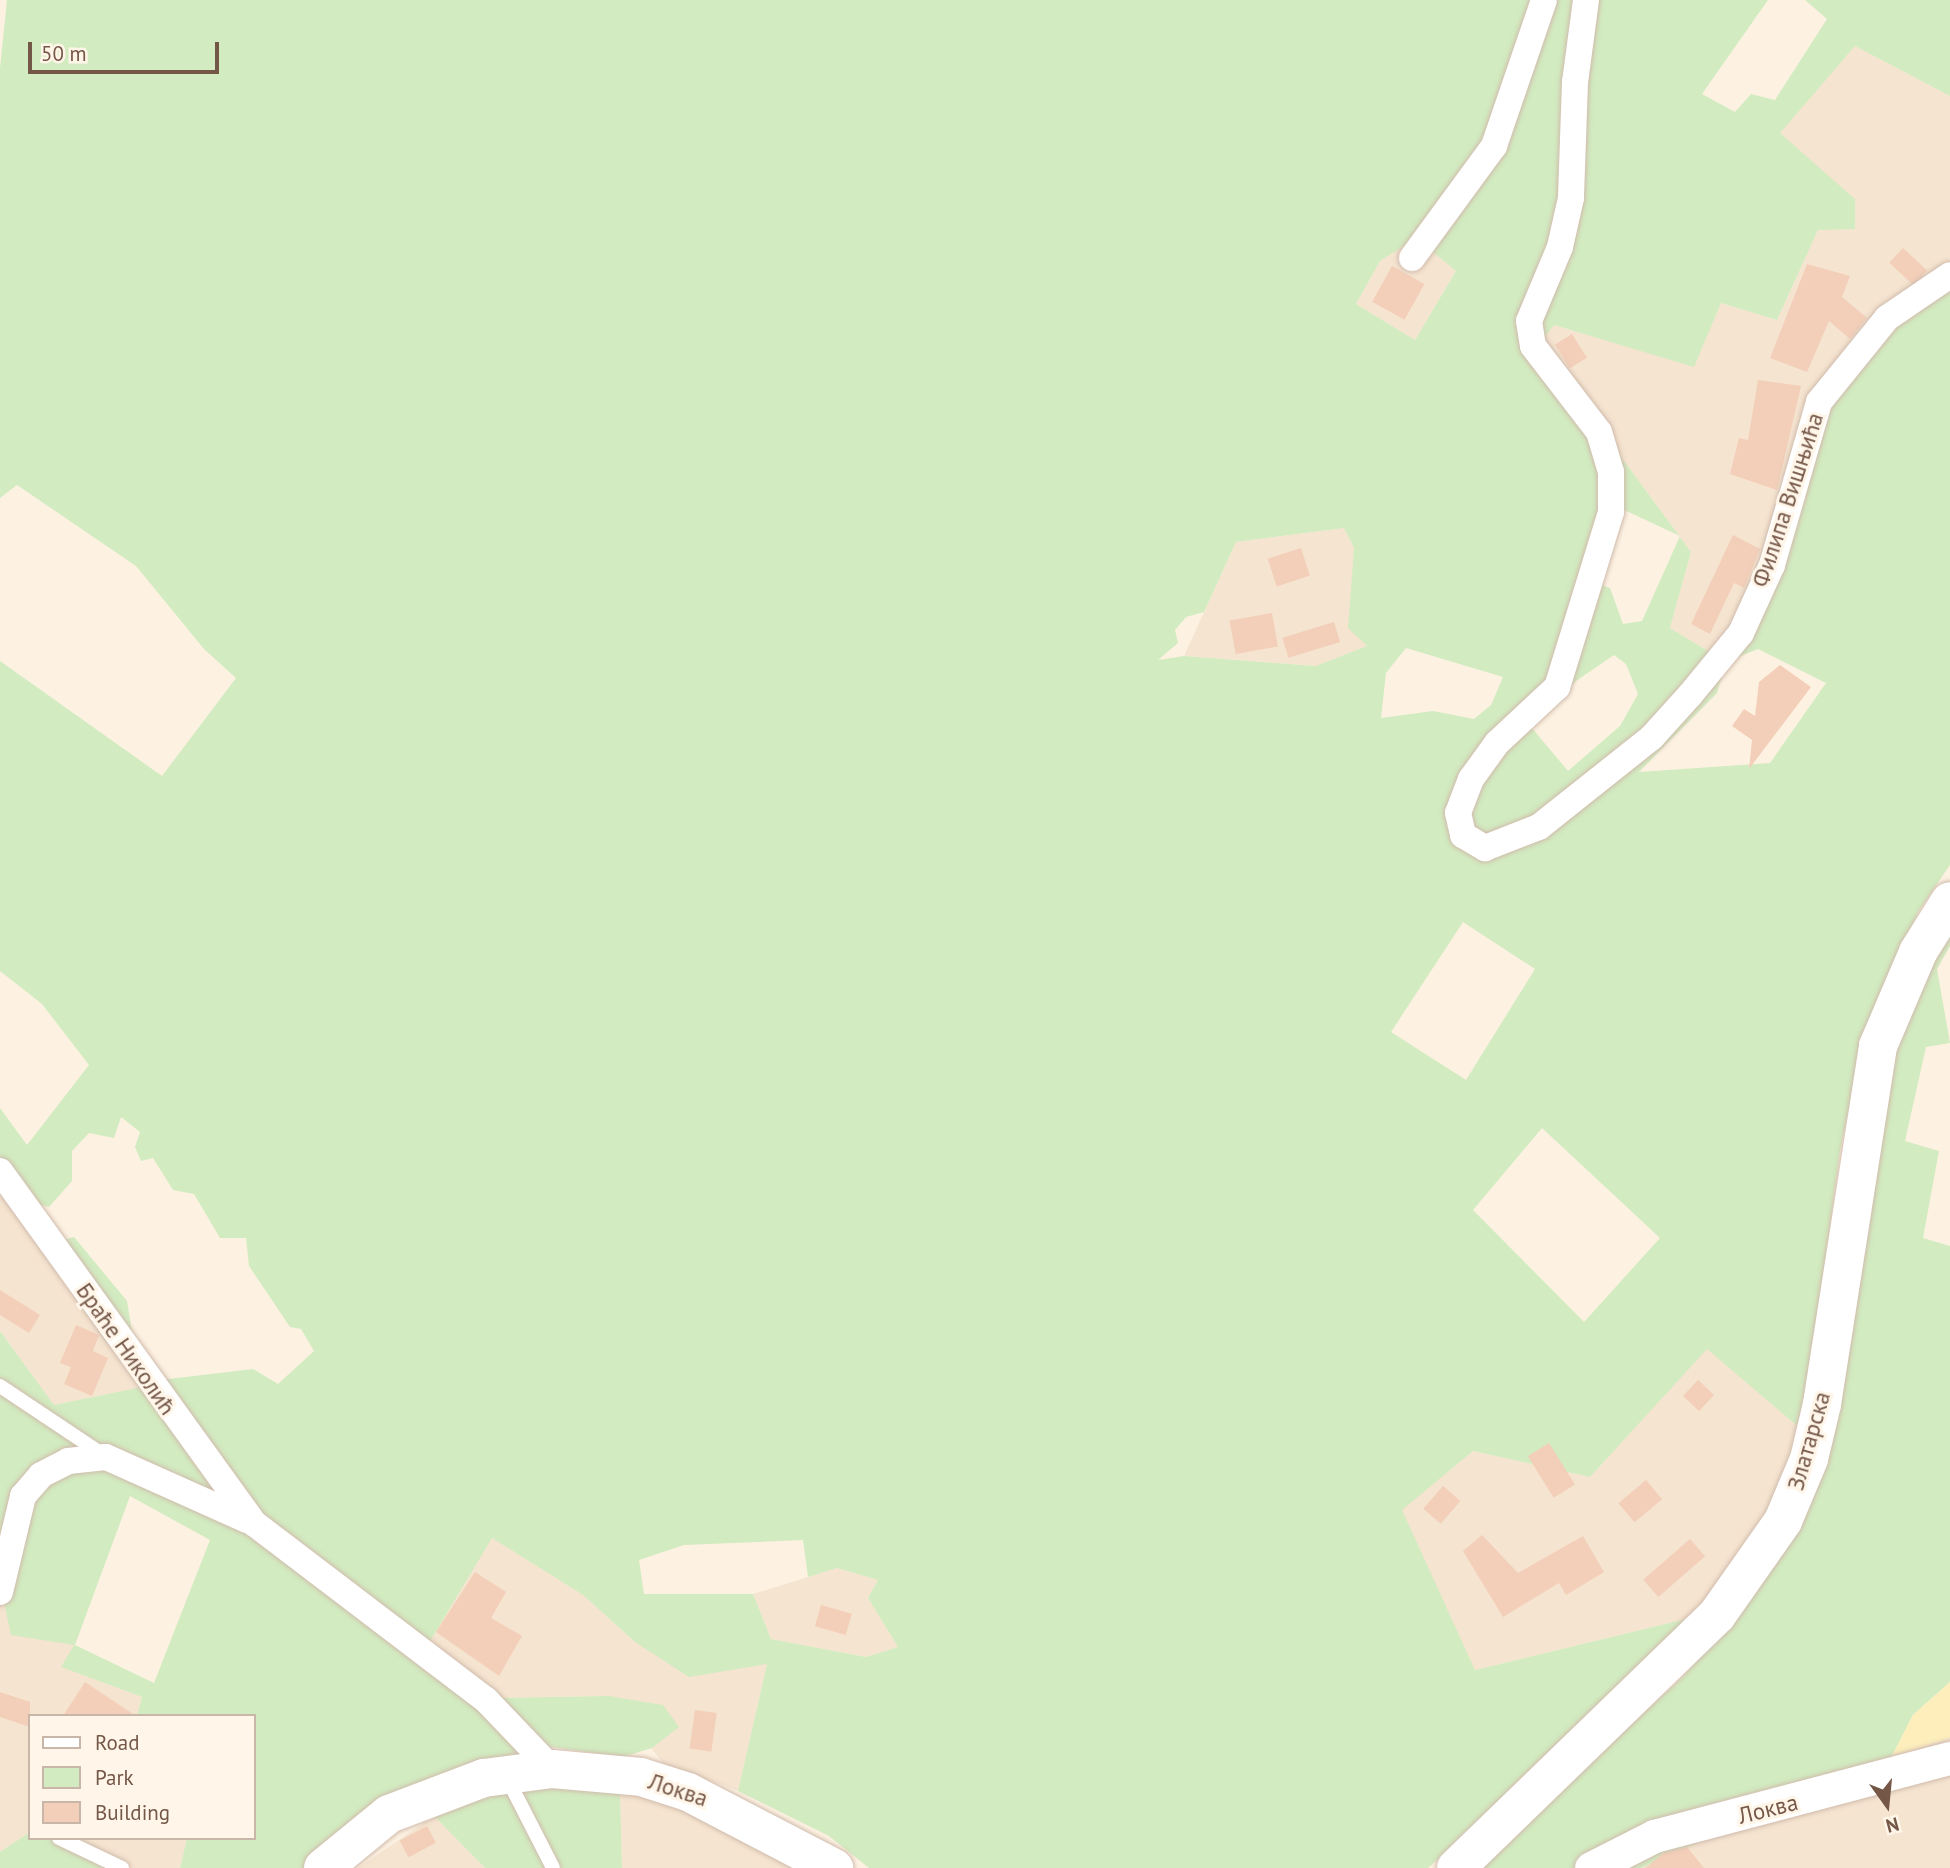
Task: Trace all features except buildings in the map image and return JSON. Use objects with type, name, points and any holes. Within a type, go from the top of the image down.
[{"type":"main road","name":"Златарска","points":[[1456,1868],[1717,1615],[1783,1521],[1809,1459],[1822,1404],[1878,1046],[1918,952],[1950,901]]},
{"type":"main road","name":"Локва","points":[[330,1865],[389,1814],[505,1775],[552,1769],[641,1777],[688,1792],[835,1868]]},
{"type":"street","points":[[1412,258],[1494,146],[1544,0]]},
{"type":"street","name":"Филипа Вишњића","points":[[1586,0],[1575,82],[1572,198],[1560,247],[1529,321],[1534,346],[1599,432],[1611,472],[1611,512],[1558,687],[1497,743],[1471,779],[1458,813],[1463,835],[1485,848],[1539,827],[1652,737],[1690,695],[1741,633],[1772,565],[1819,402],[1887,318],[1950,275]]},
{"type":"street","name":"Браће Николић","points":[[0,1171],[255,1524]]},
{"type":"street","points":[[0,1592],[23,1496],[41,1475],[68,1461],[106,1457]]},
{"type":"street","name":"Браће Николић","points":[[106,1457],[255,1524],[486,1700],[552,1769]]},
{"type":"street","name":"Локва","points":[[1591,1868],[1654,1836],[1950,1758]]},
{"type":"lane","points":[[0,1386],[106,1457]]},
{"type":"lane","points":[[505,1775],[553,1868]]},
{"type":"lane","points":[[63,1840],[122,1868]]},
{"type":"shaded area","points":[[1855,46],[1950,96],[1950,291],[1880,313],[1726,662],[1670,628],[1691,552],[1539,345],[1553,325],[1694,366],[1721,303],[1777,320],[1818,230],[1779,133]]},
{"type":"shaded area","points":[[1416,237],[1456,271],[1415,340],[1356,304],[1380,261]]},
{"type":"shaded area","points":[[1344,528],[1354,548],[1352,585],[1367,646],[1317,666],[1184,656],[1236,542]]},
{"type":"shaded area","points":[[0,1185],[143,1387],[54,1405],[0,1331]]},
{"type":"shaded area","points":[[1707,1348],[1802,1430],[1773,1509],[1694,1617],[1475,1670],[1401,1510],[1473,1451],[1590,1477]]},
{"type":"shaded area","points":[[491,1537],[583,1595],[635,1642],[767,1664],[738,1791],[663,1763],[609,1696],[501,1698],[429,1643]]},
{"type":"shaded area","points":[[837,1568],[878,1580],[868,1598],[898,1647],[866,1657],[771,1639],[753,1594]]},
{"type":"shaded area","points":[[0,1585],[75,1645],[62,1667],[142,1697],[138,1714],[28,1714],[28,1833],[0,1852]]},
{"type":"shaded area","points":[[1950,1738],[1950,1868],[1641,1868],[1879,1760]]},
{"type":"shaded area","points":[[620,1789],[720,1821],[803,1868],[622,1868]]},
{"type":"shaded area","points":[[434,1816],[485,1868],[358,1868]]},
{"type":"shaded area","points":[[59,1840],[187,1840],[180,1868],[130,1868]]},
{"type":"green space","points":[[7,0],[1768,0],[1702,94],[1735,112],[1751,94],[1775,100],[1827,19],[1805,0],[1950,0],[1950,96],[1855,46],[1780,133],[1855,199],[1855,229],[1818,230],[1777,320],[1721,303],[1694,367],[1554,325],[1539,345],[1679,535],[1620,508],[1597,583],[1610,588],[1623,624],[1642,621],[1680,537],[1691,552],[1670,628],[1726,662],[1811,474],[1832,406],[1880,313],[1950,291],[1950,865],[1918,912],[1866,1029],[1840,1151],[1802,1430],[1707,1349],[1590,1477],[1473,1451],[1402,1510],[1475,1670],[1694,1617],[1575,1738],[1428,1868],[869,1868],[829,1836],[738,1791],[767,1664],[689,1677],[635,1642],[583,1595],[492,1538],[429,1643],[501,1698],[609,1696],[663,1705],[679,1727],[652,1748],[623,1757],[552,1747],[386,1802],[310,1868],[180,1868],[187,1840],[256,1840],[256,1714],[138,1714],[142,1697],[61,1667],[74,1645],[11,1635],[0,1585],[0,1331],[54,1405],[142,1387],[43,1245],[74,1237],[127,1301],[133,1337],[160,1380],[253,1369],[278,1384],[314,1351],[301,1329],[290,1327],[249,1266],[246,1238],[220,1238],[194,1194],[173,1190],[153,1158],[141,1161],[135,1147],[140,1132],[121,1117],[114,1138],[89,1133],[72,1151],[72,1181],[49,1207],[9,1197],[0,1185],[0,1108],[27,1145],[89,1065],[42,1004],[0,971],[0,661],[162,776],[236,678],[204,649],[136,566],[17,485],[0,498],[0,68]],"holes":[[[1416,238],[1456,271],[1415,340],[1356,304],[1380,261]],[[1344,528],[1354,548],[1348,628],[1367,646],[1316,666],[1184,656],[1158,660],[1178,643],[1175,630],[1186,617],[1204,612],[1236,542]],[[1406,648],[1503,677],[1491,705],[1474,719],[1433,711],[1381,718],[1386,673]],[[1758,649],[1826,683],[1770,763],[1639,772],[1717,693],[1726,662]],[[1614,655],[1626,664],[1638,694],[1620,726],[1568,771],[1531,727],[1576,681]],[[1463,922],[1535,969],[1466,1080],[1391,1032]],[[1542,1128],[1660,1238],[1584,1322],[1473,1210]],[[130,1496],[210,1540],[154,1683],[75,1645]],[[803,1540],[808,1577],[837,1568],[878,1580],[868,1598],[898,1647],[866,1657],[771,1639],[753,1594],[644,1594],[639,1560],[684,1545]]]},
{"type":"green space","points":[[1950,924],[1950,946],[1937,969],[1950,1043],[1926,1047],[1905,1141],[1939,1151],[1923,1238],[1950,1246],[1950,1682],[1913,1715],[1892,1756],[1641,1868],[1471,1868],[1683,1677],[1732,1622],[1777,1554],[1879,1089]]},
{"type":"green space","points":[[525,1786],[620,1789],[622,1868],[485,1868],[434,1816],[467,1799]]},
{"type":"green space","points":[[28,1833],[28,1840],[59,1840],[130,1868],[0,1868],[0,1852]]},
{"type":"sand","points":[[1950,1682],[1950,1738],[1892,1756],[1913,1715]]}]
